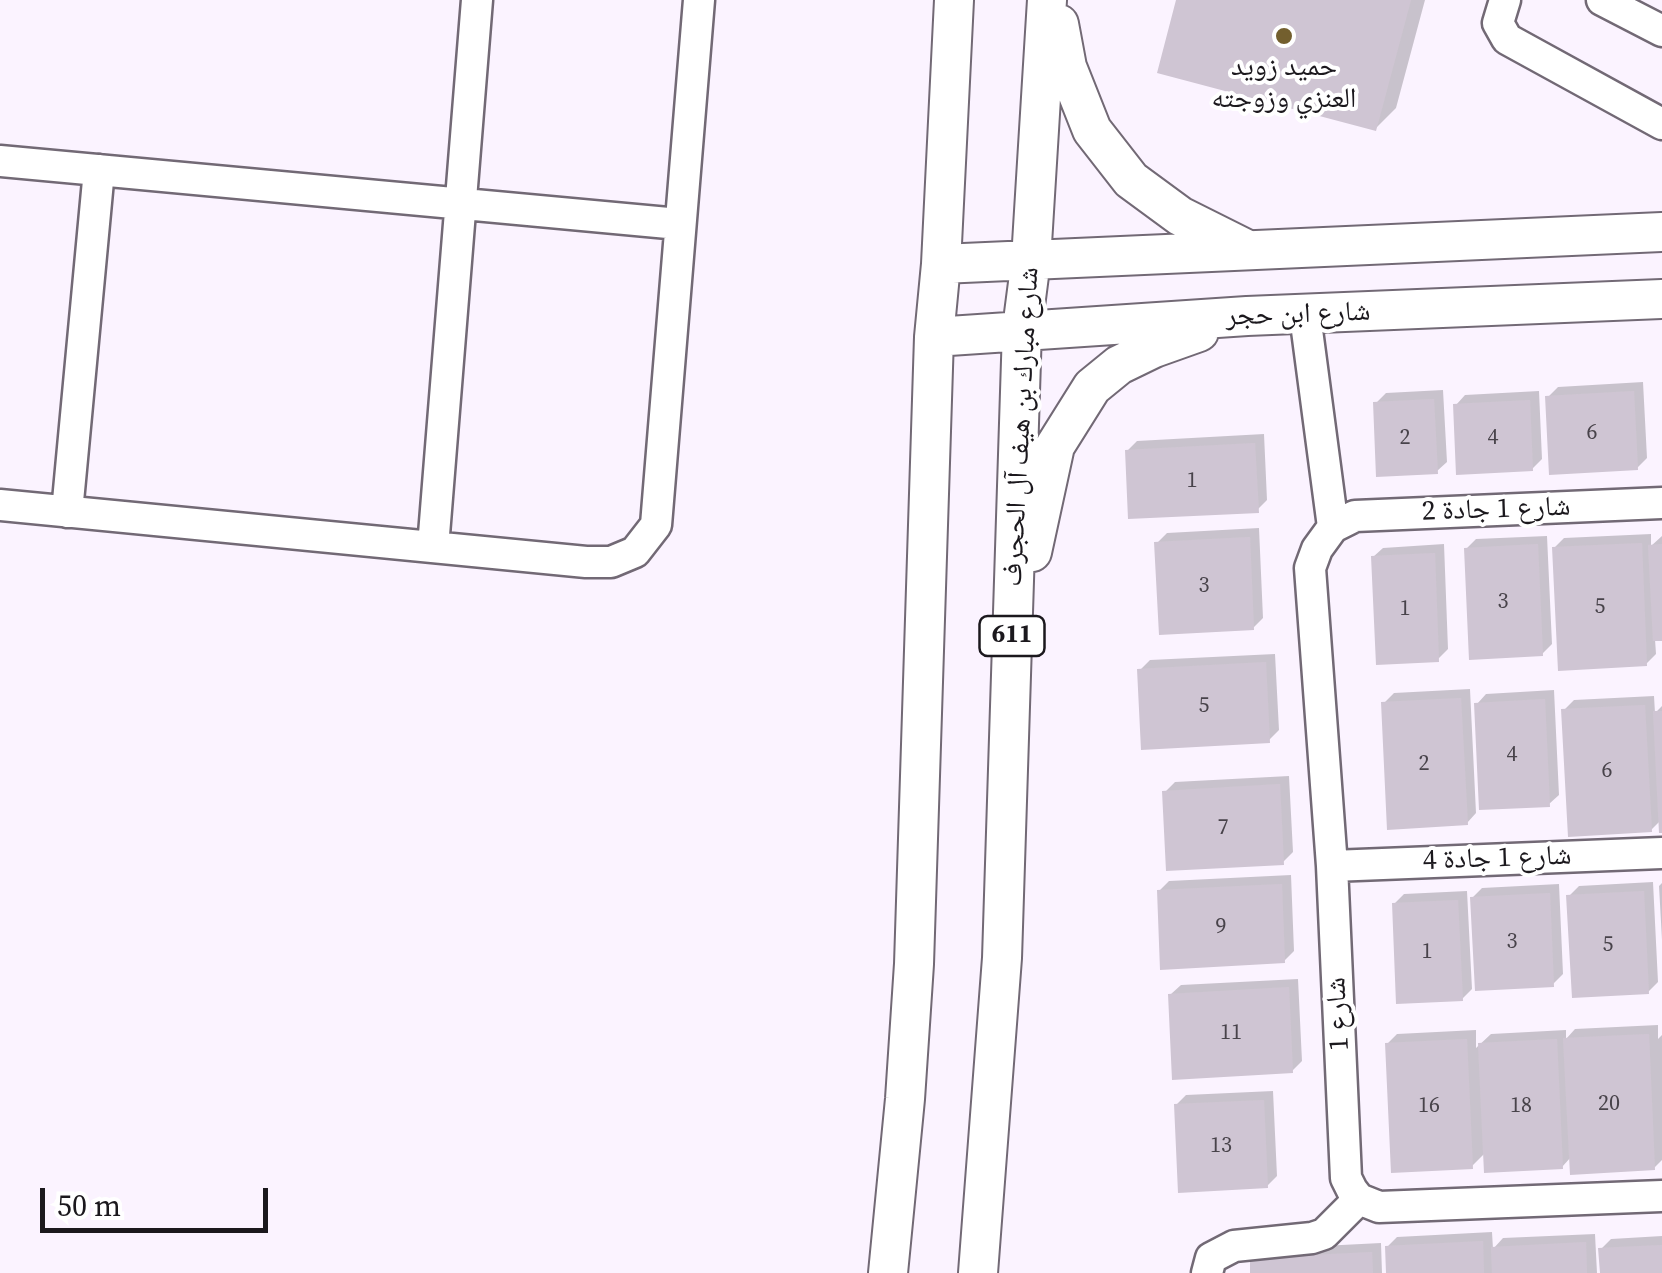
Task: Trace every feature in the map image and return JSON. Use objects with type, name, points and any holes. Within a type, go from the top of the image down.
[{"type":"main road","points":[[888,1273],[905,1099],[914,944],[934,337],[954,0]]},
{"type":"main road","points":[[1050,0],[1068,67],[1092,130],[1121,168],[1180,216],[1248,250]]},
{"type":"main road","name":"شارع مبارك بن هيف آل الحجرف","points":[[978,1273],[1002,958],[1022,330],[1031,260],[1050,0]]},
{"type":"main road","points":[[941,264],[1662,232]]},
{"type":"main road","name":"شارع ابن حجر","points":[[934,337],[1247,316],[1662,299]]},
{"type":"main road","points":[[1012,668],[1056,446],[1092,387],[1119,365],[1154,348],[1247,316]]},
{"type":"main road","points":[[878,1273],[905,1099]]},
{"type":"street","points":[[433,547],[477,0]]},
{"type":"street","points":[[0,506],[586,562],[611,562],[636,552],[656,525],[699,0]]},
{"type":"street","points":[[1504,0],[1498,23],[1506,39],[1662,124]]},
{"type":"street","points":[[1602,0],[1662,31]]},
{"type":"street","points":[[0,162],[680,224]]},
{"type":"street","points":[[67,512],[99,170]]},
{"type":"street","points":[[1305,315],[1333,527]]},
{"type":"street","name":"شارع 1 جادة 2","points":[[1333,527],[1355,516],[1662,502]]},
{"type":"street","name":"شارع 1","points":[[1333,527],[1317,549],[1310,568],[1332,866],[1346,1178],[1360,1199]]},
{"type":"street","name":"شارع 1 جادة 4","points":[[1332,866],[1662,853]]},
{"type":"street","points":[[1207,1273],[1211,1258],[1234,1246],[1324,1234],[1360,1199],[1379,1207],[1662,1196]]},
{"type":"building","name":"حميد زويد العنزي وزوجته","points":[[1176,0],[1411,0],[1376,131],[1157,73]]},
{"type":"building","points":[[1634,391],[1638,470],[1549,475],[1545,396]]},
{"type":"building","points":[[1434,399],[1438,474],[1376,477],[1373,402]]},
{"type":"building","points":[[1530,400],[1533,471],[1456,475],[1453,404]]},
{"type":"building","points":[[1255,443],[1259,513],[1128,519],[1125,450]]},
{"type":"building","points":[[1250,537],[1254,630],[1159,635],[1154,542]]},
{"type":"building","points":[[1642,543],[1647,666],[1558,671],[1552,547]]},
{"type":"building","points":[[1538,544],[1543,656],[1469,660],[1464,548]]},
{"type":"building","points":[[1662,544],[1662,641],[1653,641],[1648,545]]},
{"type":"building","points":[[1435,553],[1439,662],[1376,665],[1371,556]]},
{"type":"building","points":[[1266,662],[1270,743],[1141,750],[1137,669]]},
{"type":"building","points":[[1461,698],[1468,825],[1387,830],[1381,702]]},
{"type":"building","points":[[1545,699],[1550,807],[1479,810],[1474,703]]},
{"type":"building","points":[[1645,705],[1652,832],[1568,837],[1561,709]]},
{"type":"building","points":[[1653,711],[1662,711],[1662,833],[1659,833]]},
{"type":"building","points":[[1280,784],[1284,865],[1166,871],[1162,791]]},
{"type":"building","points":[[1282,884],[1285,963],[1160,970],[1157,890]]},
{"type":"building","points":[[1644,891],[1649,994],[1572,998],[1566,895]]},
{"type":"building","points":[[1550,893],[1554,987],[1475,991],[1470,897]]},
{"type":"building","points":[[1458,900],[1463,1001],[1396,1004],[1392,903]]},
{"type":"building","points":[[1289,987],[1293,1073],[1172,1080],[1168,994]]},
{"type":"building","points":[[1649,1034],[1655,1170],[1570,1175],[1563,1038]]},
{"type":"building","points":[[1467,1039],[1473,1169],[1391,1173],[1385,1043]]},
{"type":"building","points":[[1557,1039],[1563,1169],[1484,1173],[1478,1043]]},
{"type":"building","points":[[1264,1100],[1268,1188],[1178,1193],[1174,1104]]},
{"type":"building","points":[[1483,1241],[1484,1273],[1386,1273],[1385,1246]]},
{"type":"building","points":[[1586,1242],[1587,1273],[1492,1273],[1491,1247]]},
{"type":"building","points":[[1662,1245],[1662,1273],[1600,1273],[1598,1248]]},
{"type":"building","points":[[1372,1252],[1373,1273],[1250,1273],[1250,1258]]},
{"type":"place","name":"حميد زويد العنزي وزوجته","points":[[1284,36]]}]
